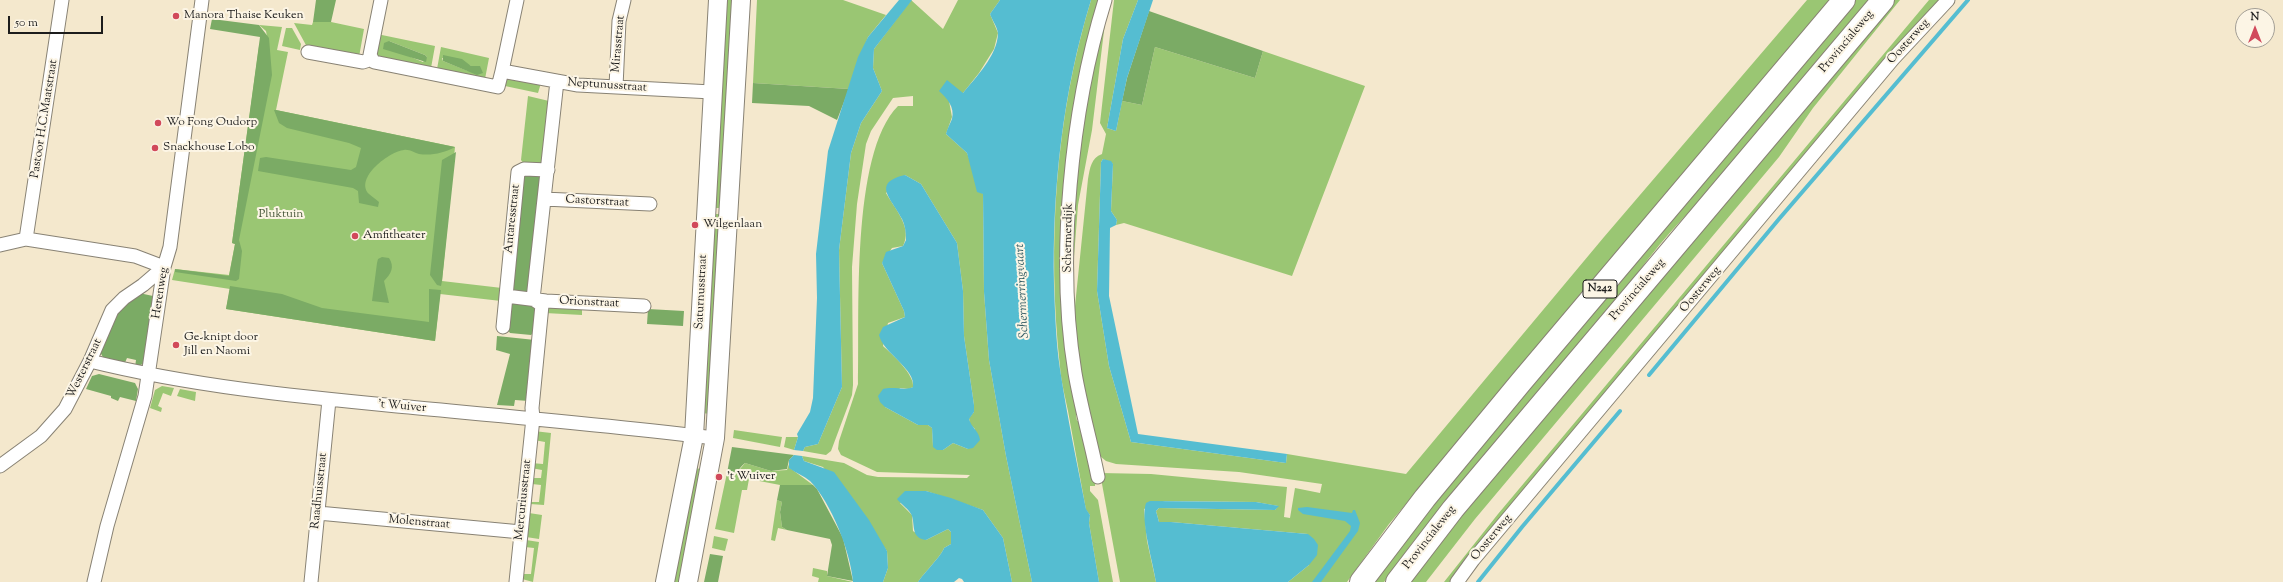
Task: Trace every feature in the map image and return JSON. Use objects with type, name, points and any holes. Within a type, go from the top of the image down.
[{"type":"highway","name":"N242","points":[[1361,582],[1416,509],[1511,394],[1844,0]]},
{"type":"highway","name":"Provincialeweg","points":[[1397,582],[1453,509],[1883,0]]},
{"type":"street","name":"Pastoor H.C.Maatstraat","points":[[26,239],[62,0]]},
{"type":"street","name":"Herenweg","points":[[94,582],[107,526],[145,396],[149,375],[164,267],[170,247],[202,0]]},
{"type":"street","points":[[372,60],[370,55],[381,0]]},
{"type":"street","points":[[308,52],[363,62],[372,60],[374,62],[498,87],[517,0]]},
{"type":"street","name":"Mirasstraat","points":[[616,88],[619,21],[624,0]]},
{"type":"street","name":"Saturnusstraat","points":[[665,582],[694,436],[718,0]]},
{"type":"street","name":"Saturnusstraat","points":[[688,582],[715,438],[741,0]]},
{"type":"street","name":"Schermerdijk","points":[[1098,477],[1075,373],[1068,264],[1070,188],[1078,122],[1091,55],[1105,0]]},
{"type":"street","name":"Oosterweg","points":[[1456,582],[1893,59],[1948,0]]},
{"type":"street","name":"Neptunusstraat","points":[[502,71],[578,85],[712,92]]},
{"type":"street","points":[[533,299],[557,81]]},
{"type":"street","name":"Antaresstraat","points":[[503,327],[518,172],[524,169],[548,170]]},
{"type":"street","name":"Castorstraat","points":[[544,199],[650,204]]},
{"type":"street","points":[[0,245],[26,239],[135,256],[164,267]]},
{"type":"street","name":"Westerstraat","points":[[0,466],[41,436],[64,409],[90,361],[112,310],[124,298],[143,285],[164,267]]},
{"type":"street","points":[[506,296],[533,299],[542,305],[532,408],[533,418]]},
{"type":"street","name":"Orionstraat","points":[[533,299],[644,306]]},
{"type":"street","name":"'t Wuiver","points":[[90,361],[149,375],[271,394],[533,418],[715,438]]},
{"type":"street","name":"Raadhuisstraat","points":[[312,582],[329,400]]},
{"type":"street","name":"Mercuriusstraat","points":[[516,582],[533,418]]},
{"type":"street","name":"Molenstraat","points":[[318,513],[521,532]]},
{"type":"green space","points":[[316,0],[336,0],[331,22],[313,22]]},
{"type":"green space","points":[[721,0],[736,0],[725,208],[710,208]]},
{"type":"green space","points":[[757,0],[843,0],[886,15],[868,37],[849,89],[753,83]]},
{"type":"green space","points":[[911,0],[943,29],[958,0],[1000,0],[990,14],[998,33],[994,49],[979,73],[963,93],[949,101],[952,117],[946,134],[967,153],[983,194],[984,292],[989,360],[1006,456],[1032,582],[1012,582],[1003,538],[983,510],[926,491],[900,503],[912,515],[913,531],[926,540],[948,529],[951,532],[951,544],[944,548],[918,582],[883,582],[888,568],[887,551],[823,467],[804,461],[802,456],[844,463],[867,475],[878,477],[967,478],[970,475],[877,472],[841,455],[838,449],[839,441],[858,384],[861,238],[865,198],[872,160],[883,129],[898,106],[913,106],[913,96],[893,98],[871,131],[866,144],[857,204],[852,267],[852,395],[831,451],[826,455],[803,451],[805,447],[818,444],[842,387],[839,250],[851,153],[861,123],[882,91],[873,68],[874,49]],"holes":[[[905,175],[921,184],[957,243],[963,291],[964,336],[974,405],[974,412],[969,418],[970,424],[975,429],[968,449],[953,443],[943,450],[933,446],[932,428],[928,425],[918,425],[885,407],[900,388],[909,389],[913,387],[913,382],[907,371],[883,346],[888,323],[905,317],[904,311],[882,263],[892,248],[903,246],[906,232],[901,218],[886,193]]]},
{"type":"green space","points":[[1091,0],[1103,0],[1065,211],[1079,406],[1076,415],[1077,421],[1080,421],[1093,463],[1095,486],[1090,486],[1090,491],[1098,500],[1113,582],[1099,582],[1089,523],[1090,515],[1086,510],[1061,378],[1054,275],[1057,182],[1062,136],[1069,90]]},
{"type":"green space","points":[[1114,0],[1138,0],[1123,39],[1107,128],[1116,131],[1122,101],[1142,105],[1155,47],[1255,78],[1263,51],[1365,86],[1292,276],[1124,223],[1116,225],[1117,220],[1111,211],[1113,164],[1103,159],[1101,162],[1097,291],[1109,366],[1131,442],[1286,463],[1287,454],[1406,474],[1604,237],[1807,0],[1834,0],[1389,524],[1347,582],[1288,582],[1309,565],[1308,534],[1159,522],[1156,511],[1159,508],[1275,510],[1278,506],[1256,502],[1165,501],[1144,509],[1147,541],[1156,582],[1120,582],[1100,473],[1151,474],[1287,487],[1284,517],[1290,518],[1295,488],[1320,493],[1322,484],[1239,472],[1116,464],[1106,461],[1100,456],[1075,358],[1075,306],[1090,167],[1095,158],[1102,154],[1106,134],[1100,123]]},
{"type":"green space","points":[[1852,0],[1874,0],[1722,182],[1683,218],[1659,245],[1627,288],[1413,542],[1384,582],[1371,582],[1416,519]]},
{"type":"green space","points":[[1893,0],[1900,0],[1813,108],[1779,157],[1475,519],[1426,582],[1410,582],[1434,548]]},
{"type":"green space","points":[[1929,0],[1941,0],[1476,548],[1450,582],[1444,582],[1498,514]]},
{"type":"green space","points":[[1107,6],[1092,130],[1078,205],[1071,296],[1076,151]]},
{"type":"green space","points":[[1149,11],[1263,51],[1255,78],[1155,47],[1142,105],[1122,101],[1127,78]]},
{"type":"green space","points":[[212,19],[259,25],[269,38],[272,75],[239,240],[242,251],[239,279],[236,281],[175,272],[175,269],[229,276],[235,244],[232,243],[260,37],[210,29]]},
{"type":"green space","points":[[313,22],[331,22],[364,29],[359,57],[307,47],[294,23],[312,25]]},
{"type":"green space","name":"Pluktuin","points":[[259,25],[282,27],[277,50],[288,52],[276,110],[455,147],[442,281],[502,288],[501,301],[440,294],[435,341],[226,309],[230,289],[172,280],[175,269],[229,275],[235,244],[232,243],[259,46],[269,48],[266,31]]},
{"type":"green space","points":[[286,28],[292,28],[301,44],[300,50],[282,46]]},
{"type":"green space","points":[[377,34],[435,46],[431,68],[379,57],[376,53]],"holes":[[[389,41],[427,57],[423,62],[406,55]]]},
{"type":"green space","points":[[389,41],[425,55],[427,57],[426,62],[383,49],[384,43]]},
{"type":"green space","points":[[441,47],[489,58],[485,79],[437,69]],"holes":[[[442,58],[471,66],[477,66],[468,71],[443,61]]]},
{"type":"green space","points":[[443,55],[462,59],[471,66],[480,66],[483,73],[477,75],[443,61]]},
{"type":"green space","points":[[507,76],[541,83],[538,93],[505,86]]},
{"type":"green space","points":[[753,83],[849,89],[837,120],[809,106],[752,103]]},
{"type":"green space","points":[[528,96],[549,101],[542,166],[524,164],[521,160]]},
{"type":"green space","points":[[274,110],[455,147],[446,151],[428,155],[404,150],[383,160],[370,173],[366,181],[366,188],[369,194],[379,202],[378,207],[359,203],[358,191],[353,188],[258,171],[260,158],[266,157],[351,170],[356,167],[361,148],[349,143],[287,128],[279,123]]},
{"type":"green space","points":[[456,152],[441,286],[437,285],[430,275],[442,160]]},
{"type":"green space","points":[[527,173],[541,175],[528,292],[525,295],[512,290],[524,176]]},
{"type":"green space","points":[[710,214],[724,214],[713,414],[699,413]]},
{"type":"green space","points":[[382,257],[389,258],[392,264],[389,276],[384,281],[389,303],[372,301],[377,263],[378,259]]},
{"type":"green space","points":[[230,286],[282,294],[322,308],[429,322],[429,289],[441,290],[435,341],[226,309]]},
{"type":"green space","points":[[139,293],[153,296],[154,299],[143,364],[135,367],[136,360],[127,358],[124,365],[104,359],[100,352],[116,314]]},
{"type":"green space","points":[[513,302],[530,304],[536,310],[534,332],[531,335],[510,333],[507,329],[510,304]]},
{"type":"green space","points":[[582,306],[582,315],[545,313],[548,307]]},
{"type":"green space","points":[[648,309],[684,311],[683,326],[647,324]]},
{"type":"green space","points":[[497,336],[535,340],[529,401],[515,400],[514,406],[497,405],[510,354],[496,350]]},
{"type":"green space","points":[[99,374],[135,383],[138,389],[136,401],[120,397],[118,401],[111,398],[111,396],[86,389],[92,376]]},
{"type":"green space","points":[[162,386],[174,388],[171,396],[163,393],[158,406],[162,408],[161,412],[150,408],[155,390]]},
{"type":"green space","points":[[180,389],[196,392],[195,401],[177,396]]},
{"type":"green space","points":[[734,430],[782,437],[780,447],[733,438]]},
{"type":"green space","points":[[534,431],[551,433],[544,505],[530,504],[530,502],[539,502],[541,485],[532,484],[533,478],[541,478],[542,470],[531,468],[531,463],[543,464],[545,442],[534,440]]},
{"type":"green space","points":[[786,437],[798,437],[794,450],[784,447]]},
{"type":"green space","points":[[732,447],[794,455],[789,460],[787,469],[771,471],[745,463],[736,473],[727,473]]},
{"type":"green space","points":[[745,463],[771,471],[787,470],[789,464],[790,468],[813,485],[780,485],[749,479],[747,490],[742,490],[734,533],[715,529],[727,473],[735,475]]},
{"type":"green space","points":[[691,467],[705,470],[683,582],[668,582]]},
{"type":"green space","points":[[780,485],[813,485],[817,489],[843,538],[853,581],[827,576],[832,545],[830,539],[787,530],[782,527],[780,512],[782,502],[777,500]]},
{"type":"green space","points":[[777,500],[782,502],[780,512],[782,527],[787,530],[778,528],[775,541],[771,540]]},
{"type":"green space","points":[[529,513],[542,515],[539,539],[526,537]]},
{"type":"green space","points":[[714,536],[728,539],[725,551],[712,548]]},
{"type":"green space","points":[[526,540],[539,542],[533,582],[522,579],[522,574],[531,574],[534,548],[525,547]]},
{"type":"green space","points":[[710,554],[723,556],[718,582],[704,582]]},
{"type":"green space","points":[[813,568],[827,571],[827,576],[853,582],[818,582],[819,578],[812,576]]},
{"type":"water","points":[[899,0],[912,0],[874,49],[873,68],[882,91],[861,123],[851,153],[839,250],[842,387],[818,444],[805,447],[803,451],[794,450],[798,437],[797,434],[810,412],[813,398],[817,298],[816,254],[828,151],[858,57],[868,37]]},
{"type":"water","name":"Schermerringvaart","points":[[1000,0],[1091,0],[1073,69],[1061,141],[1055,213],[1054,285],[1060,369],[1086,509],[1090,515],[1089,523],[1099,582],[1032,582],[1006,456],[989,360],[984,292],[983,194],[977,192],[967,153],[946,134],[953,115],[947,100],[939,91],[947,80],[963,93],[985,66],[994,50],[998,34],[990,14]]},
{"type":"water","points":[[1138,0],[1153,0],[1127,78],[1116,131],[1107,128],[1123,39]]},
{"type":"water","points":[[1103,159],[1111,161],[1113,164],[1111,211],[1117,220],[1116,225],[1110,228],[1109,296],[1138,434],[1287,454],[1286,463],[1131,442],[1109,366],[1097,291],[1101,162]]},
{"type":"water","points":[[905,175],[921,184],[957,243],[963,291],[964,336],[974,405],[974,412],[969,419],[980,440],[973,448],[968,449],[953,443],[943,450],[937,450],[933,447],[932,428],[928,425],[918,425],[885,407],[880,402],[878,396],[883,389],[907,389],[913,387],[913,380],[910,374],[886,348],[879,335],[883,327],[905,317],[904,311],[882,263],[886,252],[903,246],[906,240],[903,221],[887,193],[886,187],[894,178]]},
{"type":"water","points":[[794,455],[802,456],[804,461],[834,472],[869,520],[887,551],[888,568],[883,582],[853,582],[848,557],[839,528],[818,490],[810,481],[789,468],[789,460]]},
{"type":"water","points":[[905,491],[926,491],[951,498],[983,510],[1003,538],[1012,582],[964,582],[959,578],[954,582],[918,582],[944,548],[951,544],[951,532],[948,529],[926,540],[918,537],[914,531],[911,514],[897,499]]},
{"type":"water","points":[[1150,501],[1256,502],[1279,506],[1275,510],[1159,508],[1156,511],[1159,522],[1308,534],[1318,545],[1317,555],[1309,565],[1288,582],[1156,582],[1145,520],[1146,503]]},
{"type":"water","points":[[1307,507],[1352,513],[1353,510],[1355,510],[1360,523],[1358,531],[1321,582],[1312,582],[1350,531],[1351,526],[1345,521],[1303,514],[1298,510],[1298,508]]},
{"type":"waterway","points":[[1649,375],[1779,219],[1968,0]]},
{"type":"waterway","points":[[1478,582],[1522,527],[1620,411]]},
{"type":"place","name":"Manora Thaise Keuken","points":[[176,16]]},
{"type":"place","name":"Wo Fong Oudorp","points":[[158,123]]},
{"type":"place","name":"Snackhouse Lobo","points":[[155,148]]},
{"type":"place","name":"Wilgenlaan","points":[[695,225]]},
{"type":"place","name":"Amfitheater","points":[[355,236]]},
{"type":"place","name":"Ge-knipt door Jill en Naomi","points":[[176,345]]},
{"type":"place","name":"'t Wuiver","points":[[719,477]]}]
